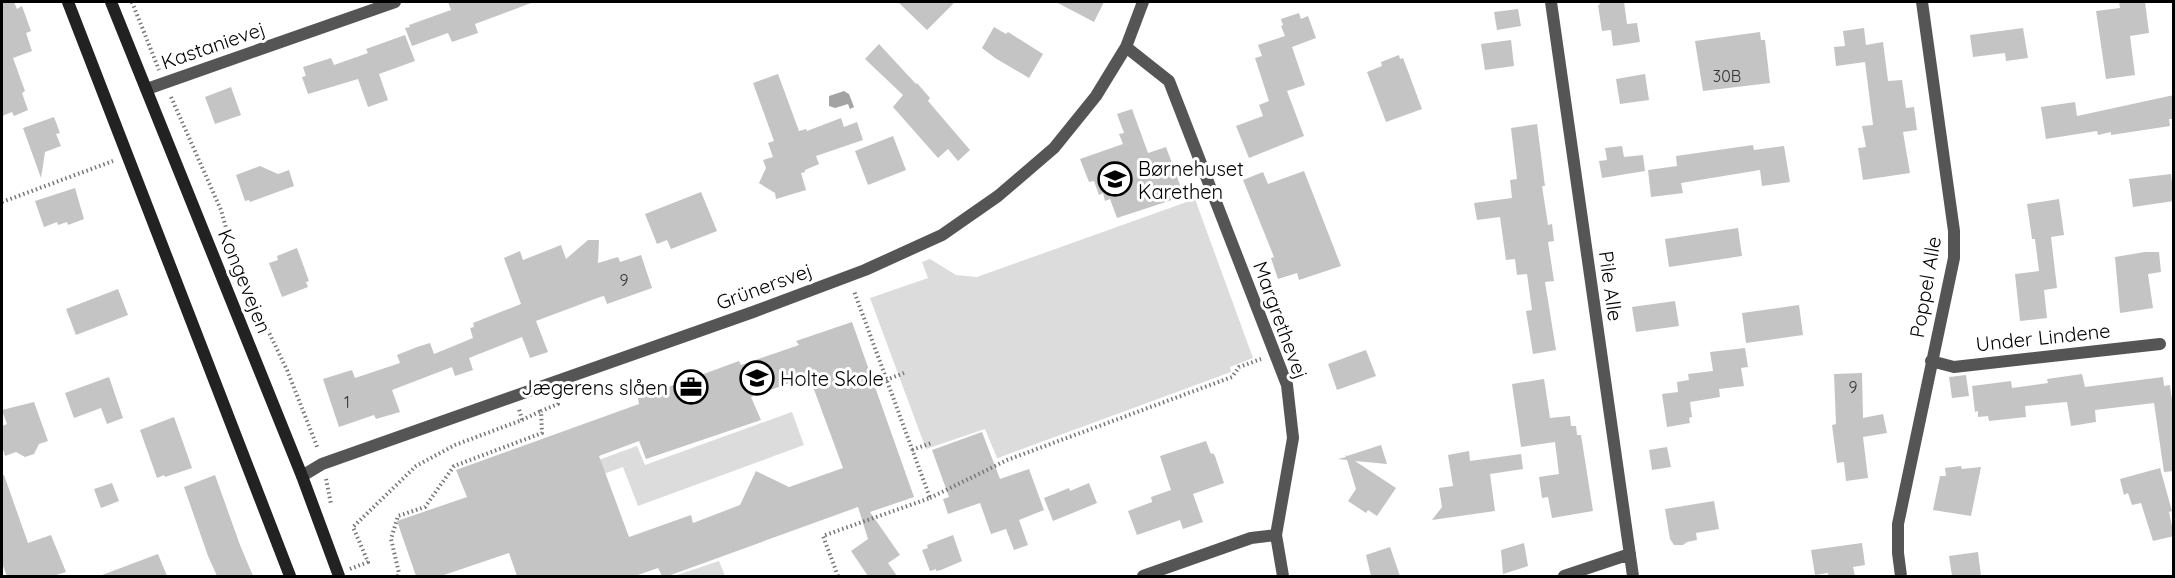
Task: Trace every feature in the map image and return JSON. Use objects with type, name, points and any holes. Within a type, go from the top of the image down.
[{"type":"main road","points":[[68,2],[290,576]]},
{"type":"main road","name":"Kongevejen","points":[[111,2],[302,476],[339,576]]},
{"type":"street","name":"Kastanievej","points":[[147,89],[395,2]]},
{"type":"street","name":"Grünersvej","points":[[302,476],[322,464],[848,275],[942,235],[998,196],[1054,148],[1096,96],[1126,47],[1143,2]]},
{"type":"street","name":"Pile Alle","points":[[1551,2],[1633,576]]},
{"type":"street","name":"Poppel Alle","points":[[1901,576],[1898,524],[1954,258],[1954,231],[1922,2]]},
{"type":"street","name":"Margrethevej","points":[[1126,47],[1169,81],[1287,385],[1293,438],[1276,535],[1283,576]]},
{"type":"street","name":"Under Lindene","points":[[1931,361],[1954,367],[2160,344]]},
{"type":"street","points":[[1143,576],[1251,538],[1276,535]]},
{"type":"street","points":[[1564,576],[1630,554]]},
{"type":"path","points":[[132,2],[164,82],[221,210],[230,242],[248,289],[287,370],[316,441]]},
{"type":"path","points":[[2,202],[128,156]]},
{"type":"path","points":[[848,275],[930,498]]},
{"type":"path","points":[[838,576],[823,536],[930,498],[1007,460],[1232,377],[1239,367],[1275,354]]},
{"type":"path","points":[[886,380],[904,373]]},
{"type":"path","points":[[368,562],[353,527],[416,466],[455,445],[558,404],[554,382]]},
{"type":"path","points":[[515,396],[522,420]]},
{"type":"path","points":[[398,576],[390,539],[398,516],[425,507],[454,466],[542,433],[541,411]]},
{"type":"path","points":[[912,450],[931,443]]},
{"type":"shaded area","points":[[844,91],[849,94],[854,107],[850,109],[848,104],[835,108],[829,106],[829,96]]},
{"type":"shaded area","points":[[1195,199],[1253,358],[1230,367],[1231,372],[998,458],[985,429],[926,449],[870,298],[928,278],[922,262],[930,259],[956,275],[977,277]]},
{"type":"shaded area","points":[[792,412],[804,445],[638,506],[623,467],[576,484],[571,470],[637,446],[645,465]]},
{"type":"shaded area","points":[[719,561],[725,576],[674,576]]},
{"type":"building","points":[[2,2],[14,2],[17,9],[22,6],[31,31],[26,33],[32,51],[13,58],[25,91],[22,93],[28,110],[14,116],[12,112],[2,116]]},
{"type":"building","points":[[448,2],[531,3],[475,24],[478,33],[452,42],[448,33],[412,46],[405,28],[451,10]]},
{"type":"building","points":[[898,2],[955,2],[927,30]]},
{"type":"building","points":[[1056,2],[1104,2],[1094,22]]},
{"type":"building","points":[[1599,2],[1624,2],[1627,24],[1637,23],[1640,42],[1613,46],[1611,30],[1602,31]]},
{"type":"building","points":[[2119,2],[2145,2],[2149,33],[2130,36],[2135,75],[2106,79],[2096,11],[2120,8]]},
{"type":"building","points":[[1518,9],[1521,26],[1497,30],[1494,12]]},
{"type":"building","points":[[1299,13],[1301,19],[1308,16],[1316,38],[1292,47],[1305,85],[1287,91],[1304,136],[1249,158],[1236,126],[1263,116],[1259,105],[1269,101],[1255,58],[1262,56],[1258,45],[1285,36],[1281,19]]},
{"type":"building","points":[[994,27],[1006,34],[1008,32],[1043,54],[1029,78],[982,48]]},
{"type":"building","points":[[1864,28],[1866,45],[1883,42],[1888,81],[1902,80],[1906,108],[1914,107],[1917,130],[1903,132],[1910,173],[1863,180],[1858,148],[1866,147],[1862,126],[1873,125],[1865,62],[1836,66],[1834,47],[1845,46],[1843,31]]},
{"type":"building","points":[[2023,28],[2028,58],[2006,61],[2005,53],[1973,57],[1970,35]]},
{"type":"building","points":[[1760,32],[1761,40],[1765,40],[1770,83],[1703,91],[1695,41]]},
{"type":"building","points":[[405,35],[415,61],[379,74],[388,100],[368,107],[358,79],[308,94],[302,77],[306,76],[303,67],[331,58],[334,65],[368,53],[366,49]]},
{"type":"building","points":[[1511,40],[1514,66],[1485,70],[1481,44]]},
{"type":"building","points":[[879,44],[930,98],[928,101],[970,150],[958,161],[948,149],[938,158],[893,107],[903,95],[865,59]]},
{"type":"building","points":[[1399,55],[1400,59],[1403,58],[1422,109],[1386,122],[1367,72],[1382,66],[1381,62]]},
{"type":"building","points":[[778,74],[799,131],[806,129],[807,131],[841,118],[844,127],[857,122],[863,140],[816,156],[819,164],[801,173],[806,190],[776,199],[775,193],[759,183],[766,168],[763,160],[773,157],[768,143],[774,141],[753,83]]},
{"type":"building","points":[[1645,74],[1649,100],[1620,104],[1616,79]]},
{"type":"building","points":[[231,87],[241,115],[215,124],[205,97]]},
{"type":"building","points":[[2174,95],[2174,119],[2169,119],[2170,126],[2111,135],[2111,132],[2098,135],[2097,131],[2046,139],[2041,107],[2075,102],[2077,116]]},
{"type":"building","points":[[1132,109],[1148,153],[1166,147],[1184,196],[1117,218],[1110,199],[1105,201],[1103,193],[1099,195],[1094,181],[1089,182],[1080,159],[1123,144],[1119,134],[1124,133],[1117,114]]},
{"type":"building","points":[[54,117],[60,133],[56,134],[61,146],[45,152],[41,178],[23,128]]},
{"type":"building","points":[[1537,124],[1545,186],[1542,186],[1548,225],[1552,224],[1554,241],[1548,242],[1554,281],[1545,282],[1556,350],[1533,354],[1526,311],[1532,310],[1527,274],[1517,275],[1515,259],[1506,260],[1500,217],[1477,220],[1474,203],[1512,198],[1510,180],[1517,179],[1511,128]]},
{"type":"building","points":[[893,136],[906,170],[868,185],[855,151]]},
{"type":"building","points":[[1753,145],[1754,150],[1784,146],[1790,182],[1762,186],[1760,170],[1681,183],[1683,193],[1651,197],[1648,170],[1677,166],[1676,156]]},
{"type":"building","points":[[1622,146],[1624,157],[1643,155],[1645,171],[1602,178],[1599,161],[1607,160],[1605,148]]},
{"type":"building","points":[[260,166],[278,174],[289,170],[294,186],[250,202],[245,201],[236,175]]},
{"type":"building","points":[[1304,171],[1341,266],[1299,280],[1297,273],[1278,279],[1271,258],[1274,257],[1243,180],[1263,172],[1268,184]]},
{"type":"building","points":[[2171,174],[2174,201],[2133,207],[2129,179]]},
{"type":"building","points":[[75,188],[84,219],[68,225],[67,222],[58,225],[57,222],[44,227],[35,201]]},
{"type":"building","points":[[701,192],[717,231],[671,249],[667,240],[657,244],[645,214]]},
{"type":"building","points":[[2059,199],[2064,235],[2051,237],[2057,288],[2044,290],[2047,318],[2020,321],[2015,274],[2039,271],[2027,204]]},
{"type":"building","points":[[1738,228],[1742,256],[1669,267],[1665,239]]},
{"type":"building","points":[[588,240],[599,240],[598,263],[618,257],[620,262],[641,255],[652,288],[607,304],[604,296],[600,297],[536,321],[548,352],[530,358],[522,337],[469,358],[473,370],[455,376],[452,367],[392,390],[400,412],[376,419],[374,415],[339,427],[323,379],[352,370],[355,378],[400,363],[397,355],[417,347],[430,343],[434,354],[473,338],[470,328],[474,327],[473,323],[521,304],[504,258],[520,251],[523,260],[561,245],[566,259]]},
{"type":"building","points":[[297,248],[309,281],[306,282],[308,287],[282,297],[269,263],[278,260],[277,256]]},
{"type":"building","points":[[2159,252],[2161,272],[2148,274],[2153,308],[2120,313],[2115,257]]},
{"type":"building","points":[[118,289],[128,315],[76,335],[66,309]]},
{"type":"building","points":[[1675,301],[1679,326],[1636,332],[1632,307]]},
{"type":"building","points":[[1799,305],[1803,335],[1746,343],[1742,313]]},
{"type":"building","points":[[852,322],[914,497],[870,512],[900,555],[888,563],[897,576],[868,576],[851,551],[868,539],[858,507],[668,576],[662,576],[658,568],[635,576],[517,576],[509,553],[441,576],[416,576],[397,521],[467,497],[456,470],[639,404],[638,398],[739,361],[741,365],[799,345],[796,341]],"holes":[[[809,376],[843,468],[789,487],[756,471],[740,505],[693,523],[691,515],[629,537],[599,456],[639,441],[646,459],[761,420],[751,397]]]},
{"type":"building","points":[[1745,348],[1748,367],[1741,368],[1744,386],[1719,389],[1720,397],[1690,402],[1692,417],[1689,418],[1690,423],[1667,427],[1662,394],[1678,392],[1677,382],[1689,380],[1688,374],[1713,371],[1710,352]]},
{"type":"building","points":[[1366,350],[1376,376],[1337,390],[1328,364]]},
{"type":"building","points":[[1862,373],[1863,418],[1883,414],[1887,433],[1863,437],[1868,478],[1846,481],[1844,462],[1837,463],[1832,425],[1836,424],[1834,374]]},
{"type":"building","points":[[2082,374],[2085,387],[2163,377],[2164,386],[2170,385],[2174,415],[2174,471],[2164,472],[2154,403],[2095,410],[2096,422],[2071,426],[2067,402],[2025,406],[2026,417],[1989,421],[1988,416],[1978,417],[1978,411],[1975,412],[1972,386],[2011,381],[2012,388],[2048,383],[2047,379]]},
{"type":"building","points":[[1966,375],[1969,396],[1952,398],[1949,377]]},
{"type":"building","points":[[109,377],[123,418],[107,424],[101,408],[74,418],[65,393]]},
{"type":"building","points":[[1544,379],[1550,418],[1570,416],[1571,426],[1576,426],[1577,435],[1581,435],[1593,511],[1552,518],[1548,497],[1542,498],[1539,477],[1559,474],[1555,442],[1521,447],[1512,384]]},
{"type":"building","points":[[34,402],[48,441],[39,444],[34,454],[25,457],[16,452],[5,456],[2,446],[2,426],[7,424],[2,410]]},
{"type":"building","points":[[174,417],[192,468],[157,478],[140,430]]},
{"type":"building","points":[[982,432],[1000,479],[1029,469],[1044,510],[1019,520],[1028,545],[1014,550],[1006,529],[991,534],[980,503],[948,514],[943,499],[949,497],[932,450]]},
{"type":"building","points":[[1206,441],[1211,454],[1215,456],[1224,483],[1193,494],[1203,522],[1183,529],[1180,520],[1137,535],[1128,511],[1152,502],[1151,497],[1171,490],[1160,456]]},
{"type":"building","points":[[1381,445],[1387,464],[1355,461],[1396,488],[1377,516],[1368,510],[1366,513],[1348,501],[1356,489],[1347,460],[1338,459]]},
{"type":"building","points":[[1667,447],[1671,467],[1652,470],[1649,450]]},
{"type":"building","points":[[1469,451],[1470,461],[1521,454],[1523,469],[1490,474],[1495,511],[1432,520],[1442,507],[1439,488],[1453,486],[1448,455]]},
{"type":"building","points":[[1961,466],[1962,469],[1981,467],[1971,516],[1933,510],[1940,476],[1946,476],[1945,468]]},
{"type":"building","points":[[2160,468],[2172,511],[2169,512],[2174,536],[2153,541],[2141,503],[2132,505],[2128,493],[2124,495],[2120,479]]},
{"type":"building","points":[[2,475],[4,475],[28,543],[51,535],[66,572],[53,576],[7,576],[2,563]]},
{"type":"building","points":[[215,475],[253,576],[217,576],[208,556],[184,487]]},
{"type":"building","points":[[112,483],[119,501],[101,508],[94,489]]},
{"type":"building","points":[[1089,483],[1097,503],[1053,521],[1044,498]]},
{"type":"building","points":[[1714,501],[1719,529],[1696,533],[1697,540],[1683,545],[1674,545],[1670,539],[1665,509]]},
{"type":"building","points":[[953,535],[962,561],[941,570],[930,571],[922,550],[928,548],[927,545]]},
{"type":"building","points":[[1524,543],[1528,566],[1503,574],[1501,550]]},
{"type":"building","points":[[1862,543],[1865,565],[1853,567],[1855,576],[1828,576],[1828,573],[1815,575],[1811,550]]},
{"type":"building","points":[[1390,547],[1400,576],[1371,576],[1366,555]]},
{"type":"building","points":[[1978,552],[1981,576],[1952,576],[1949,556]]},
{"type":"building","points":[[158,554],[167,576],[102,575]]},
{"type":"place","name":"Børnehuset Karethen","points":[[1115,179]]},
{"type":"place","name":"Holte Skole","points":[[757,378]]},
{"type":"place","name":"Jægerens slåen","points":[[691,387]]}]
